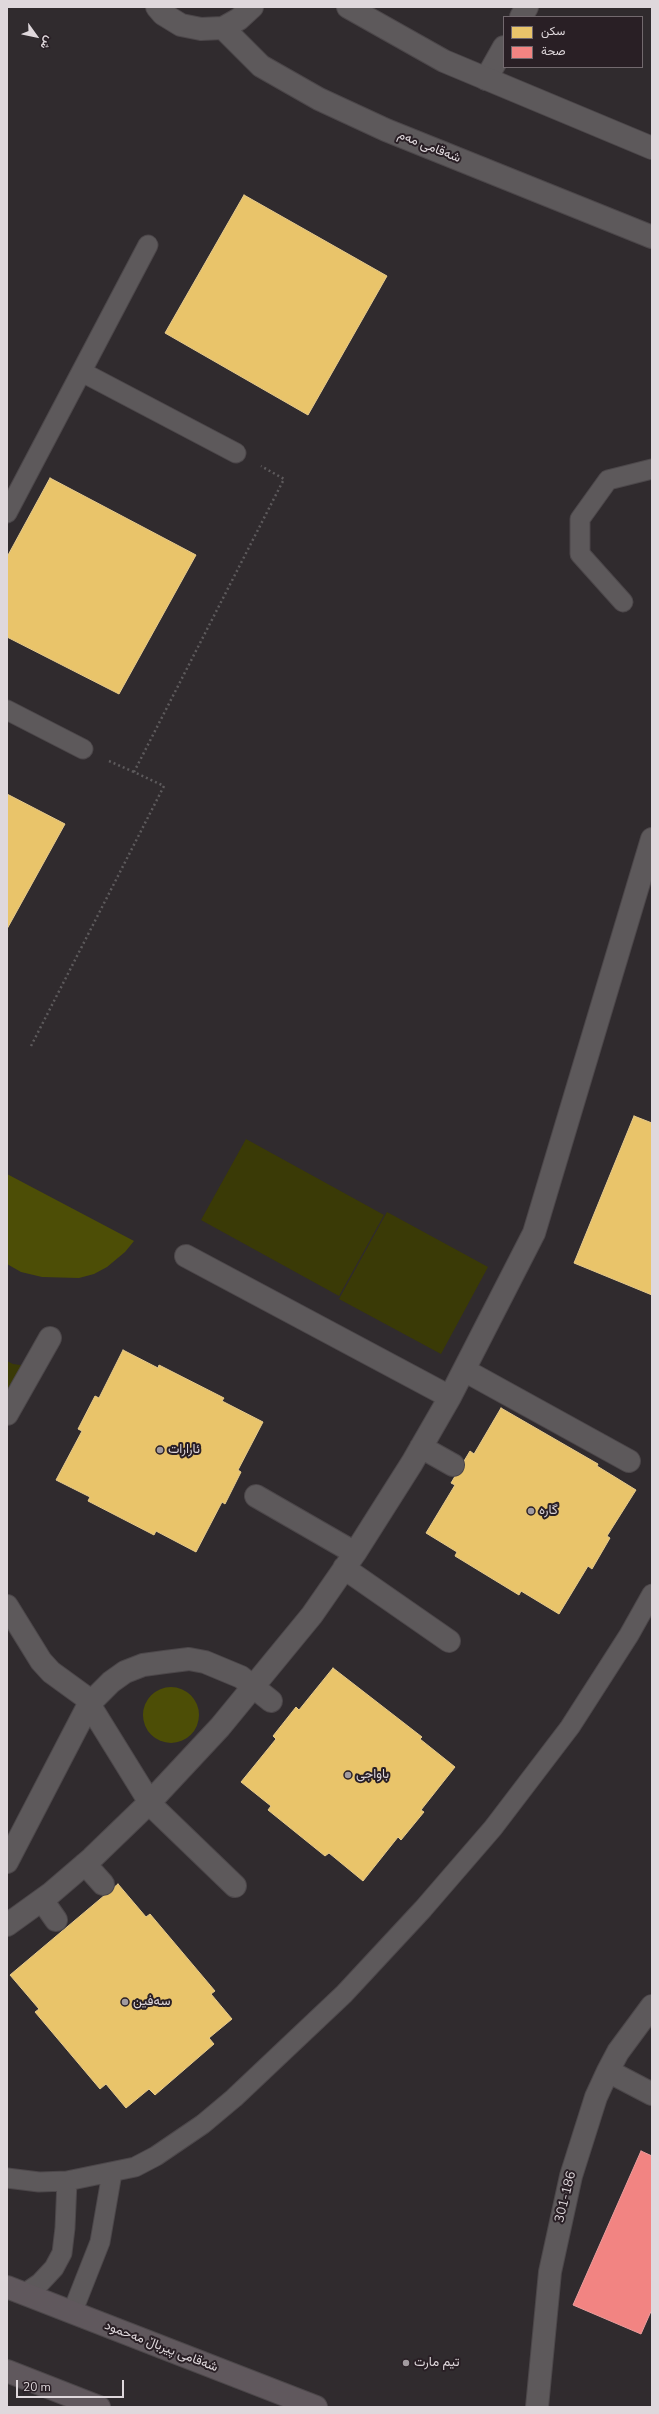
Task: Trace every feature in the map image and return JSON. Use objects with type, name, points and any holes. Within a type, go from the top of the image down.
[{"type":"main road","name":"شەقامی پیرباڵ مەحمود","points":[[16,2290],[316,2407]]},
{"type":"main road","points":[[7,2371],[99,2407]]},
{"type":"street","points":[[157,7],[163,14],[181,25],[201,29],[223,28],[239,19],[252,7]]},
{"type":"street","points":[[348,7],[437,58],[652,148]]},
{"type":"street","points":[[522,16],[527,7]]},
{"type":"street","name":"شەقامی مەم","points":[[223,28],[261,66],[319,99],[386,130],[652,237]]},
{"type":"street","points":[[486,79],[503,49]]},
{"type":"street","points":[[7,1926],[42,1900],[85,1864],[262,1694],[312,1615],[350,1560],[421,1447],[450,1397],[534,1233],[652,839]]},
{"type":"street","points":[[186,1256],[450,1397]]},
{"type":"street","points":[[7,1414],[50,1338]]},
{"type":"street","points":[[464,1370],[629,1461]]},
{"type":"street","points":[[421,1447],[453,1465]]},
{"type":"street","points":[[256,1496],[350,1560],[449,1641]]},
{"type":"street","points":[[7,1606],[41,1661],[51,1672],[84,1696],[90,1704],[150,1802],[235,1886]]},
{"type":"street","points":[[7,1862],[13,1836],[90,1704],[111,1682],[125,1672],[143,1665],[189,1659],[205,1662],[229,1670],[262,1694]]},
{"type":"street","points":[[85,1864],[102,1884]]},
{"type":"street","points":[[42,1900],[56,1920]]},
{"type":"street","name":"301-186","points":[[537,2407],[550,2272],[559,2223],[587,2123],[608,2071],[618,2052],[652,2006]]},
{"type":"street","points":[[608,2071],[652,2094]]},
{"type":"lane","points":[[7,513],[148,245]]},
{"type":"lane","points":[[82,372],[236,453]]},
{"type":"lane","points":[[623,602],[580,554],[580,519],[608,480],[652,469]]},
{"type":"lane","points":[[7,710],[82,749]]},
{"type":"lane","points":[[7,2178],[39,2182],[67,2181],[112,2173],[135,2167],[156,2156],[203,2124],[344,1994],[423,1909],[493,1828],[570,1727],[629,1636],[652,1594]]},
{"type":"lane","points":[[72,2313],[100,2242],[112,2173]]},
{"type":"lane","points":[[16,2290],[40,2283],[54,2268],[62,2253],[65,2228],[67,2181]]},
{"type":"path","points":[[31,1046],[164,786],[134,772],[284,479],[236,453]]},
{"type":"shaded area","points":[[246,1139],[384,1215],[339,1296],[201,1220]]},
{"type":"shaded area","points":[[7,1174],[134,1241],[125,1252],[107,1267],[94,1274],[79,1278],[42,1277],[21,1272],[7,1264]]},
{"type":"shaded area","points":[[387,1212],[488,1267],[441,1354],[339,1299]]},
{"type":"shaded area","points":[[7,1361],[13,1364],[27,1366],[7,1400]]},
{"type":"shaded area","points":[[171,1687],[182,1689],[191,1695],[197,1704],[199,1715],[197,1726],[191,1735],[182,1741],[171,1743],[160,1741],[151,1735],[145,1726],[143,1715],[145,1704],[151,1695],[160,1689]]},
{"type":"building: سكن","points":[[244,195],[387,276],[308,415],[165,333]]},
{"type":"building: سكن","points":[[50,478],[196,555],[119,694],[7,637],[7,557]]},
{"type":"building: سكن","points":[[7,794],[65,824],[7,929]]},
{"type":"building: سكن","points":[[634,1116],[652,1123],[652,1295],[574,1263]]},
{"type":"building: سكن","name":"ئارارات","points":[[123,1350],[158,1368],[159,1365],[224,1398],[222,1401],[263,1422],[238,1470],[241,1472],[225,1504],[222,1502],[196,1552],[156,1531],[154,1535],[88,1501],[90,1497],[56,1480],[82,1431],[78,1429],[95,1396],[99,1398]]},
{"type":"building: سكن","name":"گارە","points":[[501,1408],[598,1464],[597,1466],[636,1490],[607,1536],[610,1538],[592,1569],[588,1566],[559,1614],[521,1591],[519,1595],[455,1556],[457,1552],[426,1533],[455,1485],[451,1483],[470,1451],[474,1454]]},
{"type":"building: سكن","name":"باواجی","points":[[333,1668],[422,1737],[420,1739],[455,1767],[421,1810],[424,1812],[401,1840],[398,1837],[363,1881],[329,1853],[325,1856],[268,1810],[271,1806],[241,1782],[276,1739],[273,1736],[296,1707],[299,1710]]},
{"type":"building: سكن","name":"سەفین","points":[[118,1884],[146,1917],[150,1914],[215,1991],[211,1994],[232,2019],[209,2038],[214,2044],[155,2095],[149,2089],[126,2108],[106,2084],[100,2089],[35,2012],[39,2009],[10,1975]]},
{"type":"building: صحة","points":[[641,2151],[652,2156],[652,2309],[641,2334],[573,2305]]},
{"type":"place","name":"ئارارات","points":[[160,1450]]},
{"type":"place","name":"گارە","points":[[531,1511]]},
{"type":"place","name":"باواجی","points":[[348,1775]]},
{"type":"place","name":"سەفین","points":[[125,2002]]},
{"type":"place","name":"تيم مارت","points":[[406,2363]]}]
